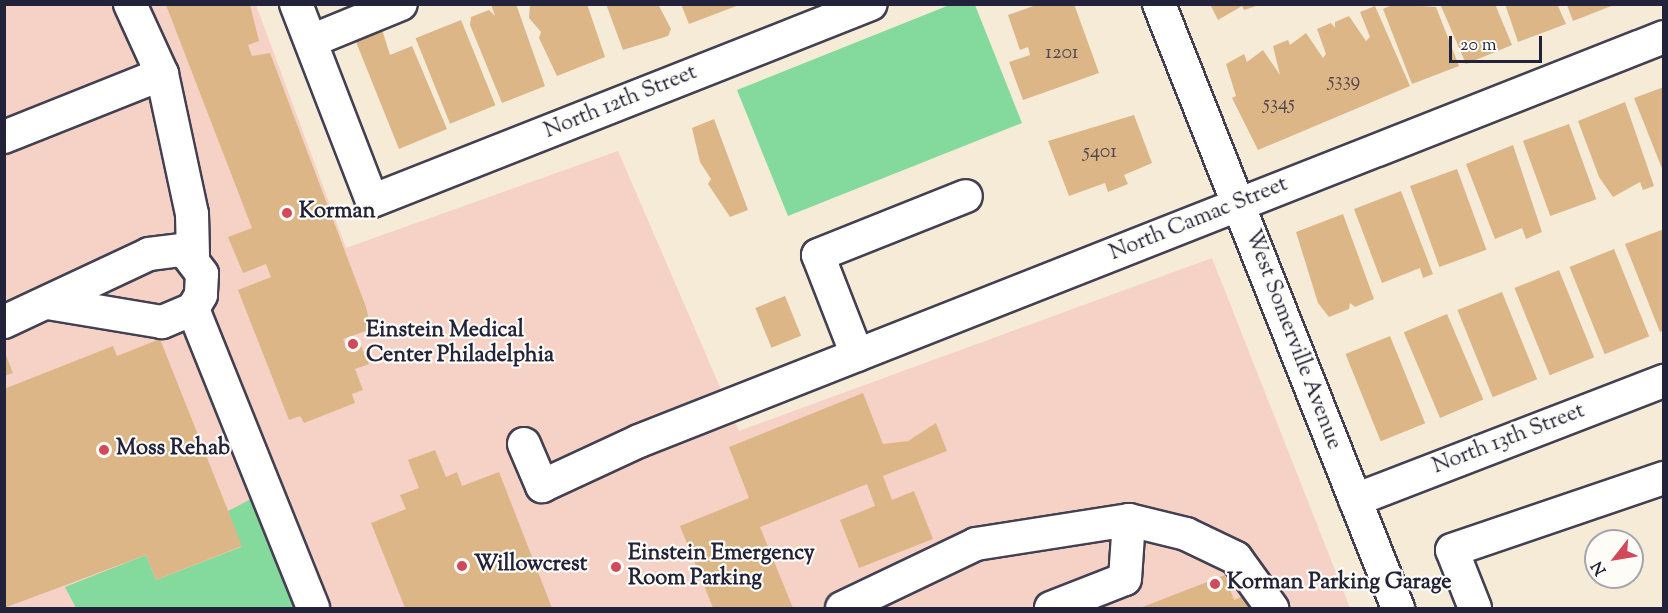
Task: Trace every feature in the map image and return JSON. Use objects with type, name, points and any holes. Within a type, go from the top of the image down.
[{"type":"street","points":[[48,303],[162,322],[193,309],[201,295],[202,274],[193,255],[192,213],[162,74],[130,4]]},
{"type":"street","points":[[296,4],[311,41],[401,4]]},
{"type":"street","name":"North 12th Street","points":[[311,41],[372,201],[870,4]]},
{"type":"street","name":"West Somerville Avenue","points":[[1159,4],[1398,609]]},
{"type":"street","name":"North Camac Street","points":[[524,444],[542,486],[735,403],[1664,37]]},
{"type":"street","points":[[4,137],[162,74]]},
{"type":"street","points":[[857,355],[818,255],[966,196]]},
{"type":"street","points":[[4,322],[149,254],[171,249],[193,255]]},
{"type":"street","points":[[193,309],[312,609]]},
{"type":"street","name":"North 13th Street","points":[[1355,500],[1664,381]]},
{"type":"street","points":[[1475,609],[1452,550],[1664,478]]},
{"type":"street","points":[[1052,609],[1125,579],[1129,520]]},
{"type":"street","points":[[842,609],[976,544],[1129,520],[1186,534],[1236,558],[1272,609]]},
{"type":"shaded area","name":"Einstein Medical Center Philadelphia","points":[[4,5],[256,5],[346,248],[618,151],[739,431],[1212,258],[1350,608],[5,608]]},
{"type":"green space","points":[[952,4],[975,5],[1022,123],[788,216],[737,90]]},
{"type":"green space","points":[[257,496],[301,608],[76,608],[65,587],[146,555],[156,580],[241,547],[228,511]]},
{"type":"building","points":[[491,4],[516,4],[545,86],[502,103],[470,25],[471,17],[489,10],[495,16]]},
{"type":"building","points":[[530,4],[587,4],[605,57],[557,76],[539,38],[541,32],[529,18]]},
{"type":"building","points":[[606,4],[658,4],[671,29],[668,36],[623,50]]},
{"type":"building","points":[[681,4],[739,4],[739,5],[689,24]]},
{"type":"building","points":[[1039,4],[1074,4],[1099,73],[1023,100],[1009,62],[1030,55],[1028,47],[1020,50],[1008,15]]},
{"type":"building","points":[[1210,4],[1259,5],[1244,10],[1242,6],[1218,20]]},
{"type":"building","points":[[1394,4],[1436,7],[1459,66],[1412,84],[1383,9]]},
{"type":"building","points":[[1495,4],[1512,45],[1466,64],[1441,6]]},
{"type":"building","points":[[1505,4],[1557,4],[1566,24],[1518,42]]},
{"type":"building","name":"Korman","points":[[166,5],[250,5],[259,41],[248,45],[252,56],[270,53],[366,307],[371,329],[343,339],[348,351],[361,346],[369,364],[355,369],[363,390],[352,394],[355,403],[304,423],[300,416],[289,420],[238,290],[271,277],[266,264],[243,273],[228,237],[252,228]]},
{"type":"building","points":[[1567,5],[1614,5],[1573,21]]},
{"type":"building","points":[[1375,6],[1410,86],[1258,150],[1232,98],[1236,96],[1226,64],[1244,54],[1247,62],[1263,50],[1280,75],[1273,46],[1288,40],[1290,45],[1306,33],[1323,58],[1326,54],[1317,29],[1331,23],[1335,28],[1335,22],[1349,16],[1366,41],[1370,37],[1360,12]]},
{"type":"building","points":[[379,20],[390,55],[412,46],[447,129],[399,149],[352,32]]},
{"type":"building","points":[[461,20],[495,105],[450,124],[416,38]]},
{"type":"building","points":[[1664,87],[1664,171],[1663,171],[1634,98]]},
{"type":"building","points":[[1625,102],[1654,186],[1643,190],[1640,182],[1613,197],[1599,177],[1578,121]]},
{"type":"building","points":[[1134,115],[1152,163],[1124,175],[1128,184],[1108,192],[1105,183],[1069,196],[1048,141]]},
{"type":"building","points":[[714,119],[748,210],[730,217],[708,184],[711,179],[700,162],[692,128]]},
{"type":"building","points":[[1569,124],[1596,199],[1550,216],[1523,141]]},
{"type":"building","points":[[1513,145],[1542,232],[1526,239],[1522,228],[1495,239],[1466,164]]},
{"type":"building","points":[[1457,169],[1486,250],[1439,267],[1410,186]]},
{"type":"building","points":[[1401,191],[1433,274],[1423,278],[1420,268],[1382,283],[1354,209]]},
{"type":"building","points":[[1343,214],[1374,299],[1355,307],[1350,303],[1349,309],[1329,317],[1318,303],[1296,232]]},
{"type":"building","points":[[1664,229],[1664,330],[1660,332],[1625,244]]},
{"type":"building","points":[[1614,249],[1649,336],[1605,354],[1569,267]]},
{"type":"building","points":[[1559,270],[1594,357],[1550,375],[1514,288]]},
{"type":"building","points":[[1502,292],[1537,379],[1493,397],[1457,310]]},
{"type":"building","points":[[785,296],[801,336],[771,348],[755,308]]},
{"type":"building","points":[[1447,314],[1483,400],[1440,418],[1404,332]]},
{"type":"building","points":[[1390,336],[1425,423],[1381,441],[1345,354]]},
{"type":"building","name":"Moss Rehab","points":[[160,339],[242,546],[156,580],[146,555],[4,608],[4,389],[113,346],[117,356]]},
{"type":"building","points":[[4,350],[13,373],[4,376]]},
{"type":"building","points":[[863,393],[883,444],[908,441],[936,423],[947,451],[883,476],[892,500],[914,491],[933,539],[859,568],[840,520],[875,506],[867,484],[760,527],[793,608],[713,608],[680,526],[749,498],[729,447]]},
{"type":"building","name":"Willowcrest","points":[[435,450],[446,477],[457,472],[462,486],[499,472],[552,608],[405,608],[371,523],[406,509],[400,495],[419,488],[408,460]]},
{"type":"building","name":"Korman Parking Garage","points":[[1225,575],[1234,600],[1250,593],[1255,608],[1140,608]]},
{"type":"place","name":"Korman","points":[[287,213]]},
{"type":"place","name":"Einstein Medical Center Philadelphia","points":[[353,344]]},
{"type":"place","name":"Moss Rehab","points":[[104,450]]},
{"type":"place","name":"Willowcrest","points":[[462,566]]},
{"type":"place","name":"Einstein Emergency Room Parking","points":[[616,567]]},
{"type":"place","name":"Korman Parking Garage","points":[[1215,584]]}]
